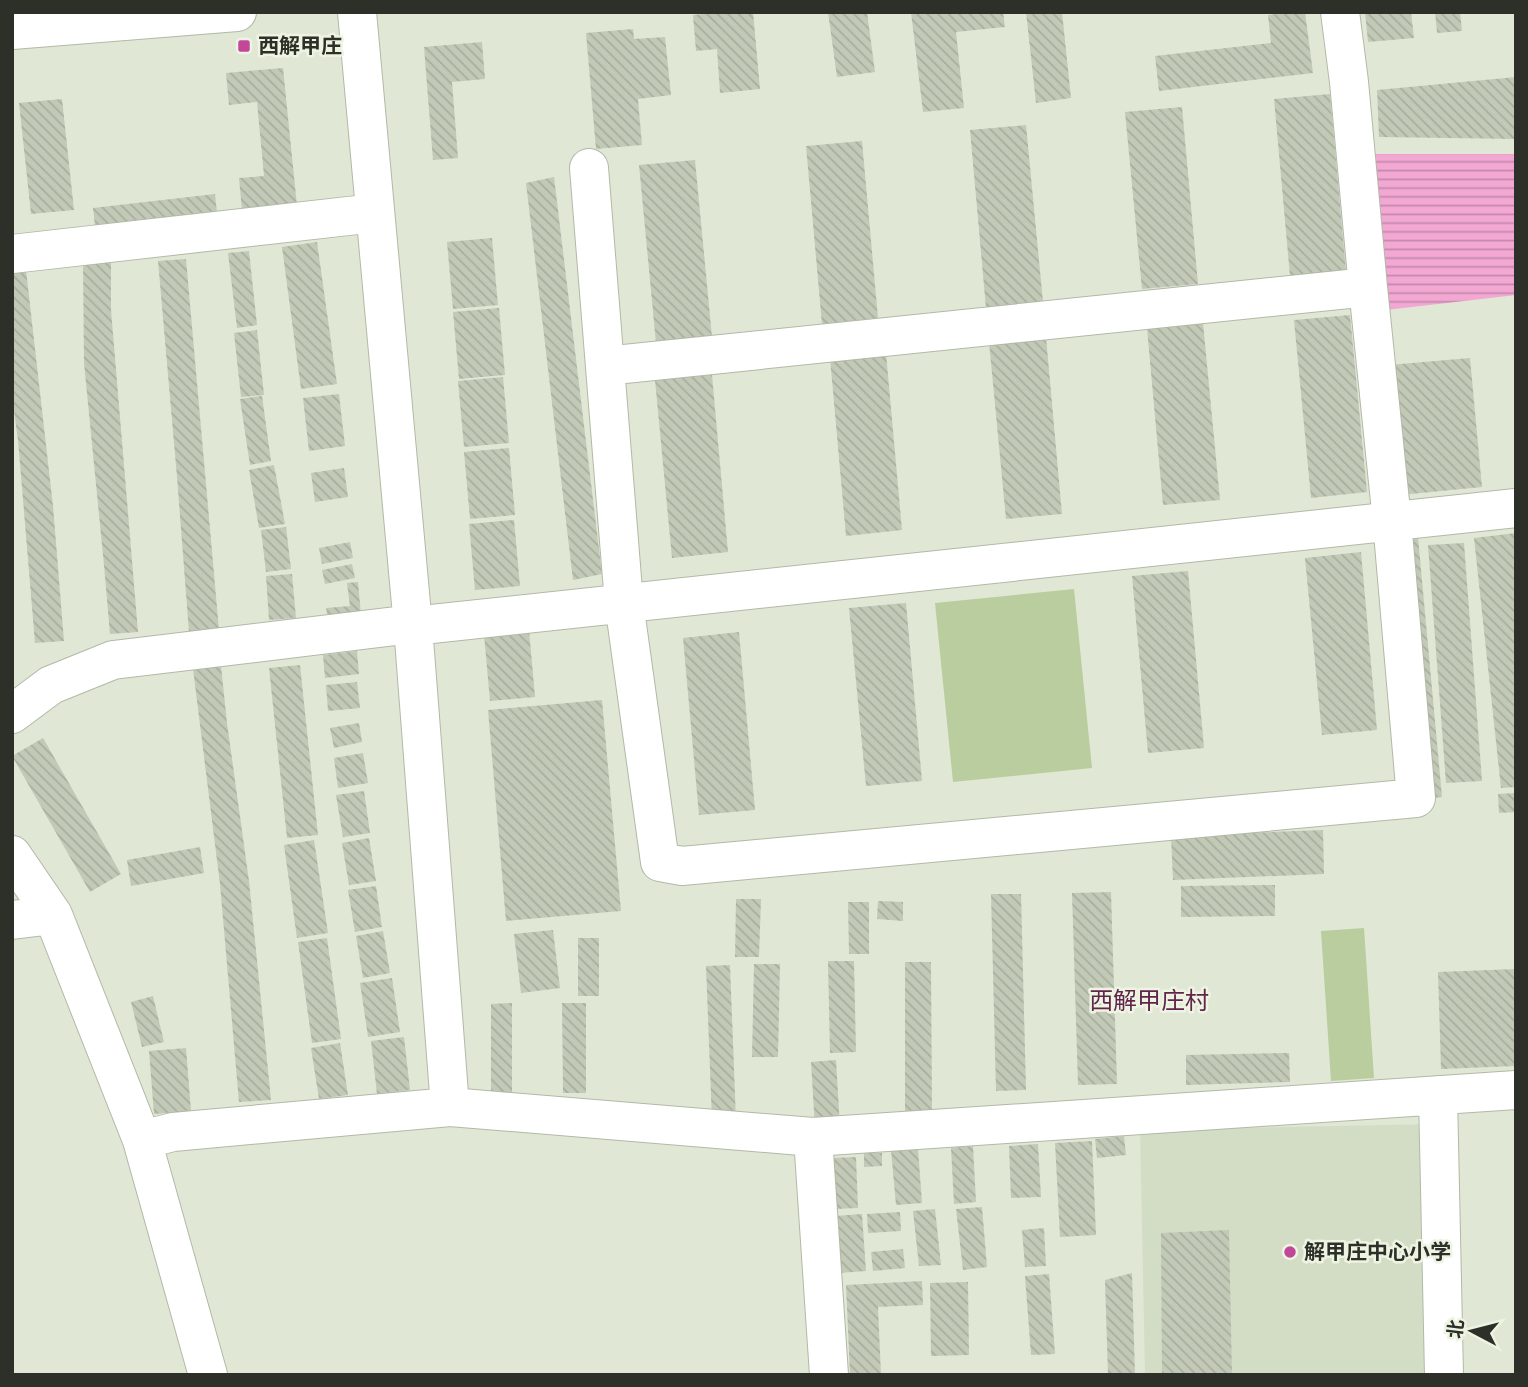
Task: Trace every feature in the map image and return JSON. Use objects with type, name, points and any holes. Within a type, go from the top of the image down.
[{"type":"street","points":[[12,30],[237,12]]},
{"type":"street","points":[[357,12],[413,626],[450,1107]]},
{"type":"street","points":[[589,168],[624,603],[660,862],[682,866],[1416,798],[1392,521],[1340,12]]},
{"type":"street","points":[[12,254],[375,213]]},
{"type":"street","points":[[605,366],[1368,287]]},
{"type":"street","points":[[12,714],[51,685],[113,660],[404,625],[1516,508]]},
{"type":"street","points":[[12,855],[53,915],[142,1140],[208,1375]]},
{"type":"street","points":[[12,920],[53,915]]},
{"type":"street","points":[[142,1140],[173,1132],[450,1107],[813,1138],[1516,1090]]},
{"type":"street","points":[[1438,1095],[1444,1375]]},
{"type":"street","points":[[813,1138],[829,1375]]},
{"type":"shaded area","points":[[1374,154],[1516,154],[1516,295],[1386,310]]},
{"type":"shaded area","name":"解甲庄中心小学","points":[[1435,1124],[1439,1375],[1145,1375],[1140,1130]]},
{"type":"green space","points":[[1074,589],[1092,768],[953,782],[935,603]]},
{"type":"green space","points":[[1364,928],[1374,1078],[1331,1081],[1321,931]]},
{"type":"building","points":[[753,12],[760,89],[720,93],[717,49],[696,51],[693,15]]},
{"type":"building","points":[[828,12],[867,12],[875,72],[837,77]]},
{"type":"building","points":[[911,12],[1003,12],[1005,27],[956,32],[964,108],[923,112]]},
{"type":"building","points":[[1026,12],[1062,12],[1071,98],[1036,103]]},
{"type":"building","points":[[1305,12],[1313,73],[1159,91],[1155,56],[1271,43],[1268,15]]},
{"type":"building","points":[[1365,12],[1411,12],[1414,38],[1368,42]]},
{"type":"building","points":[[1435,12],[1460,12],[1462,31],[1437,33]]},
{"type":"building","points":[[633,29],[634,39],[665,37],[671,95],[638,99],[642,145],[596,149],[586,33]]},
{"type":"building","points":[[482,42],[485,79],[452,82],[458,158],[433,160],[424,47]]},
{"type":"building","points":[[283,68],[297,206],[242,211],[239,178],[264,176],[257,102],[229,105],[226,73]]},
{"type":"building","points":[[1516,77],[1516,139],[1379,137],[1377,90]]},
{"type":"building","points":[[1330,94],[1346,271],[1290,276],[1274,99]]},
{"type":"building","points":[[62,99],[74,210],[31,214],[19,103]]},
{"type":"building","points":[[1182,107],[1198,284],[1142,289],[1125,112]]},
{"type":"building","points":[[1026,125],[1043,302],[986,308],[970,130]]},
{"type":"building","points":[[862,141],[878,318],[822,324],[806,146]]},
{"type":"building","points":[[695,160],[712,337],[656,343],[639,165]]},
{"type":"building","points":[[554,177],[602,574],[573,580],[526,183]]},
{"type":"building","points":[[215,194],[218,222],[96,235],[93,208]]},
{"type":"building","points":[[492,238],[498,305],[453,309],[447,242]]},
{"type":"building","points":[[317,242],[337,384],[301,389],[282,247]]},
{"type":"building","points":[[249,251],[257,325],[237,328],[228,253]]},
{"type":"building","points":[[186,259],[219,630],[189,632],[158,261]]},
{"type":"building","points":[[83,263],[111,263],[111,310],[138,632],[110,634],[84,363]]},
{"type":"building","points":[[26,270],[53,506],[64,641],[35,643],[12,397],[12,271]]},
{"type":"building","points":[[499,308],[505,375],[459,379],[453,312]]},
{"type":"building","points":[[1350,315],[1367,492],[1311,498],[1294,320]]},
{"type":"building","points":[[1203,323],[1220,500],[1163,505],[1147,328]]},
{"type":"building","points":[[257,330],[264,395],[241,397],[234,333]]},
{"type":"building","points":[[1046,337],[1062,514],[1006,519],[989,342]]},
{"type":"building","points":[[886,353],[902,530],[846,536],[830,358]]},
{"type":"building","points":[[1470,358],[1482,487],[1401,495],[1389,365]]},
{"type":"building","points":[[712,375],[728,552],[672,558],[655,380]]},
{"type":"building","points":[[503,377],[509,443],[464,447],[458,381]]},
{"type":"building","points":[[339,394],[345,446],[309,451],[303,398]]},
{"type":"building","points":[[262,396],[271,461],[250,465],[240,399]]},
{"type":"building","points":[[509,448],[515,515],[470,519],[464,452]]},
{"type":"building","points":[[274,465],[285,524],[259,528],[249,470]]},
{"type":"building","points":[[344,468],[348,497],[315,502],[311,473]]},
{"type":"building","points":[[514,520],[520,586],[475,590],[469,524]]},
{"type":"building","points":[[286,527],[291,569],[266,572],[261,530]]},
{"type":"building","points":[[1516,533],[1516,787],[1501,788],[1474,538]]},
{"type":"building","points":[[1418,537],[1442,797],[1424,799],[1399,539]]},
{"type":"building","points":[[350,542],[353,558],[322,564],[319,548]]},
{"type":"building","points":[[1464,543],[1482,781],[1446,783],[1428,545]]},
{"type":"building","points":[[1361,552],[1377,730],[1322,735],[1305,558]]},
{"type":"building","points":[[352,564],[355,578],[325,584],[322,570]]},
{"type":"building","points":[[1188,571],[1204,748],[1148,753],[1132,576]]},
{"type":"building","points":[[292,574],[296,618],[269,620],[266,576]]},
{"type":"building","points":[[358,582],[361,615],[328,618],[326,608],[350,606],[347,583]]},
{"type":"building","points":[[906,603],[922,781],[866,786],[849,608]]},
{"type":"building","points":[[529,630],[535,697],[490,701],[484,634]]},
{"type":"building","points":[[739,632],[755,810],[699,815],[683,638]]},
{"type":"building","points":[[357,651],[359,674],[325,678],[323,655]]},
{"type":"building","points":[[300,665],[318,835],[287,838],[269,668]]},
{"type":"building","points":[[221,666],[249,881],[271,1100],[239,1102],[220,884],[193,669]]},
{"type":"building","points":[[357,682],[360,708],[328,711],[326,685]]},
{"type":"building","points":[[602,700],[621,911],[506,921],[488,710]]},
{"type":"building","points":[[359,723],[362,742],[334,748],[330,728]]},
{"type":"building","points":[[43,738],[121,874],[90,892],[12,756]]},
{"type":"building","points":[[363,753],[368,783],[338,788],[334,758]]},
{"type":"building","points":[[364,791],[370,833],[343,837],[336,795]]},
{"type":"building","points":[[1516,793],[1516,812],[1499,813],[1498,794]]},
{"type":"building","points":[[1323,830],[1324,874],[1173,880],[1171,836]]},
{"type":"building","points":[[369,838],[376,881],[349,885],[342,843]]},
{"type":"building","points":[[314,840],[328,933],[297,938],[284,845]]},
{"type":"building","points":[[200,847],[204,873],[131,886],[127,860]]},
{"type":"building","points":[[1275,885],[1275,916],[1181,917],[1181,886]]},
{"type":"building","points":[[376,886],[382,927],[355,932],[348,890]]},
{"type":"building","points":[[1111,892],[1117,1084],[1078,1085],[1072,893]]},
{"type":"building","points":[[991,894],[1021,894],[1026,1090],[996,1091]]},
{"type":"building","points":[[736,899],[761,899],[759,957],[735,957]]},
{"type":"building","points":[[878,901],[903,902],[903,921],[877,919]]},
{"type":"building","points":[[848,902],[869,902],[869,954],[849,954]]},
{"type":"building","points":[[553,930],[560,988],[521,993],[514,934]]},
{"type":"building","points":[[383,931],[390,973],[363,978],[356,936]]},
{"type":"building","points":[[327,938],[341,1039],[312,1043],[298,942]]},
{"type":"building","points":[[578,938],[599,938],[599,996],[578,996]]},
{"type":"building","points":[[828,961],[854,961],[856,1052],[830,1053]]},
{"type":"building","points":[[905,962],[931,962],[932,1111],[905,1111]]},
{"type":"building","points":[[754,964],[780,964],[778,1057],[752,1057]]},
{"type":"building","points":[[730,965],[736,1121],[712,1122],[706,966]]},
{"type":"building","points":[[1516,969],[1516,1066],[1441,1069],[1438,972]]},
{"type":"building","points":[[392,978],[400,1032],[368,1037],[360,983]]},
{"type":"building","points":[[153,996],[164,1042],[142,1047],[131,1002]]},
{"type":"building","points":[[512,1003],[512,1094],[491,1094],[491,1004]]},
{"type":"building","points":[[562,1003],[586,1003],[586,1093],[563,1093]]},
{"type":"building","points":[[404,1037],[410,1090],[377,1094],[371,1041]]},
{"type":"building","points":[[340,1043],[348,1095],[319,1099],[311,1048]]},
{"type":"building","points":[[186,1048],[191,1111],[154,1114],[149,1051]]},
{"type":"building","points":[[1289,1053],[1290,1082],[1186,1085],[1186,1055]]},
{"type":"building","points":[[836,1060],[840,1127],[815,1128],[811,1062]]},
{"type":"building","points":[[1124,1136],[1126,1155],[1097,1158],[1095,1139]]},
{"type":"building","points":[[1092,1141],[1096,1235],[1060,1237],[1055,1143]]},
{"type":"building","points":[[1038,1144],[1041,1197],[1011,1198],[1009,1146]]},
{"type":"building","points":[[973,1146],[976,1202],[954,1204],[951,1148]]},
{"type":"building","points":[[918,1148],[922,1203],[896,1205],[891,1150]]},
{"type":"building","points":[[864,1153],[882,1153],[882,1166],[864,1167]]},
{"type":"building","points":[[856,1157],[858,1208],[835,1209],[832,1158]]},
{"type":"building","points":[[982,1207],[987,1267],[963,1270],[956,1209]]},
{"type":"building","points":[[935,1209],[941,1265],[919,1266],[913,1211]]},
{"type":"building","points":[[900,1212],[901,1231],[868,1233],[867,1214]]},
{"type":"building","points":[[862,1214],[866,1271],[839,1273],[835,1216]]},
{"type":"building","points":[[1044,1228],[1046,1266],[1025,1267],[1022,1230]]},
{"type":"building","points":[[1229,1230],[1232,1375],[1162,1375],[1161,1233]]},
{"type":"building","points":[[903,1249],[905,1268],[873,1271],[871,1252]]},
{"type":"building","points":[[1132,1273],[1135,1375],[1108,1375],[1105,1280]]},
{"type":"building","points":[[1049,1274],[1055,1354],[1031,1355],[1025,1276]]},
{"type":"building","points":[[922,1281],[923,1305],[878,1307],[881,1375],[850,1375],[846,1285]]},
{"type":"building","points":[[968,1282],[969,1355],[931,1356],[930,1283]]},
{"type":"place","name":"西解甲庄","points":[[244,46]]},
{"type":"place","name":"解甲庄中心小学","points":[[1290,1252]]},
{"type":"district","name":"西解甲庄村","points":[[1149,1001]]}]
